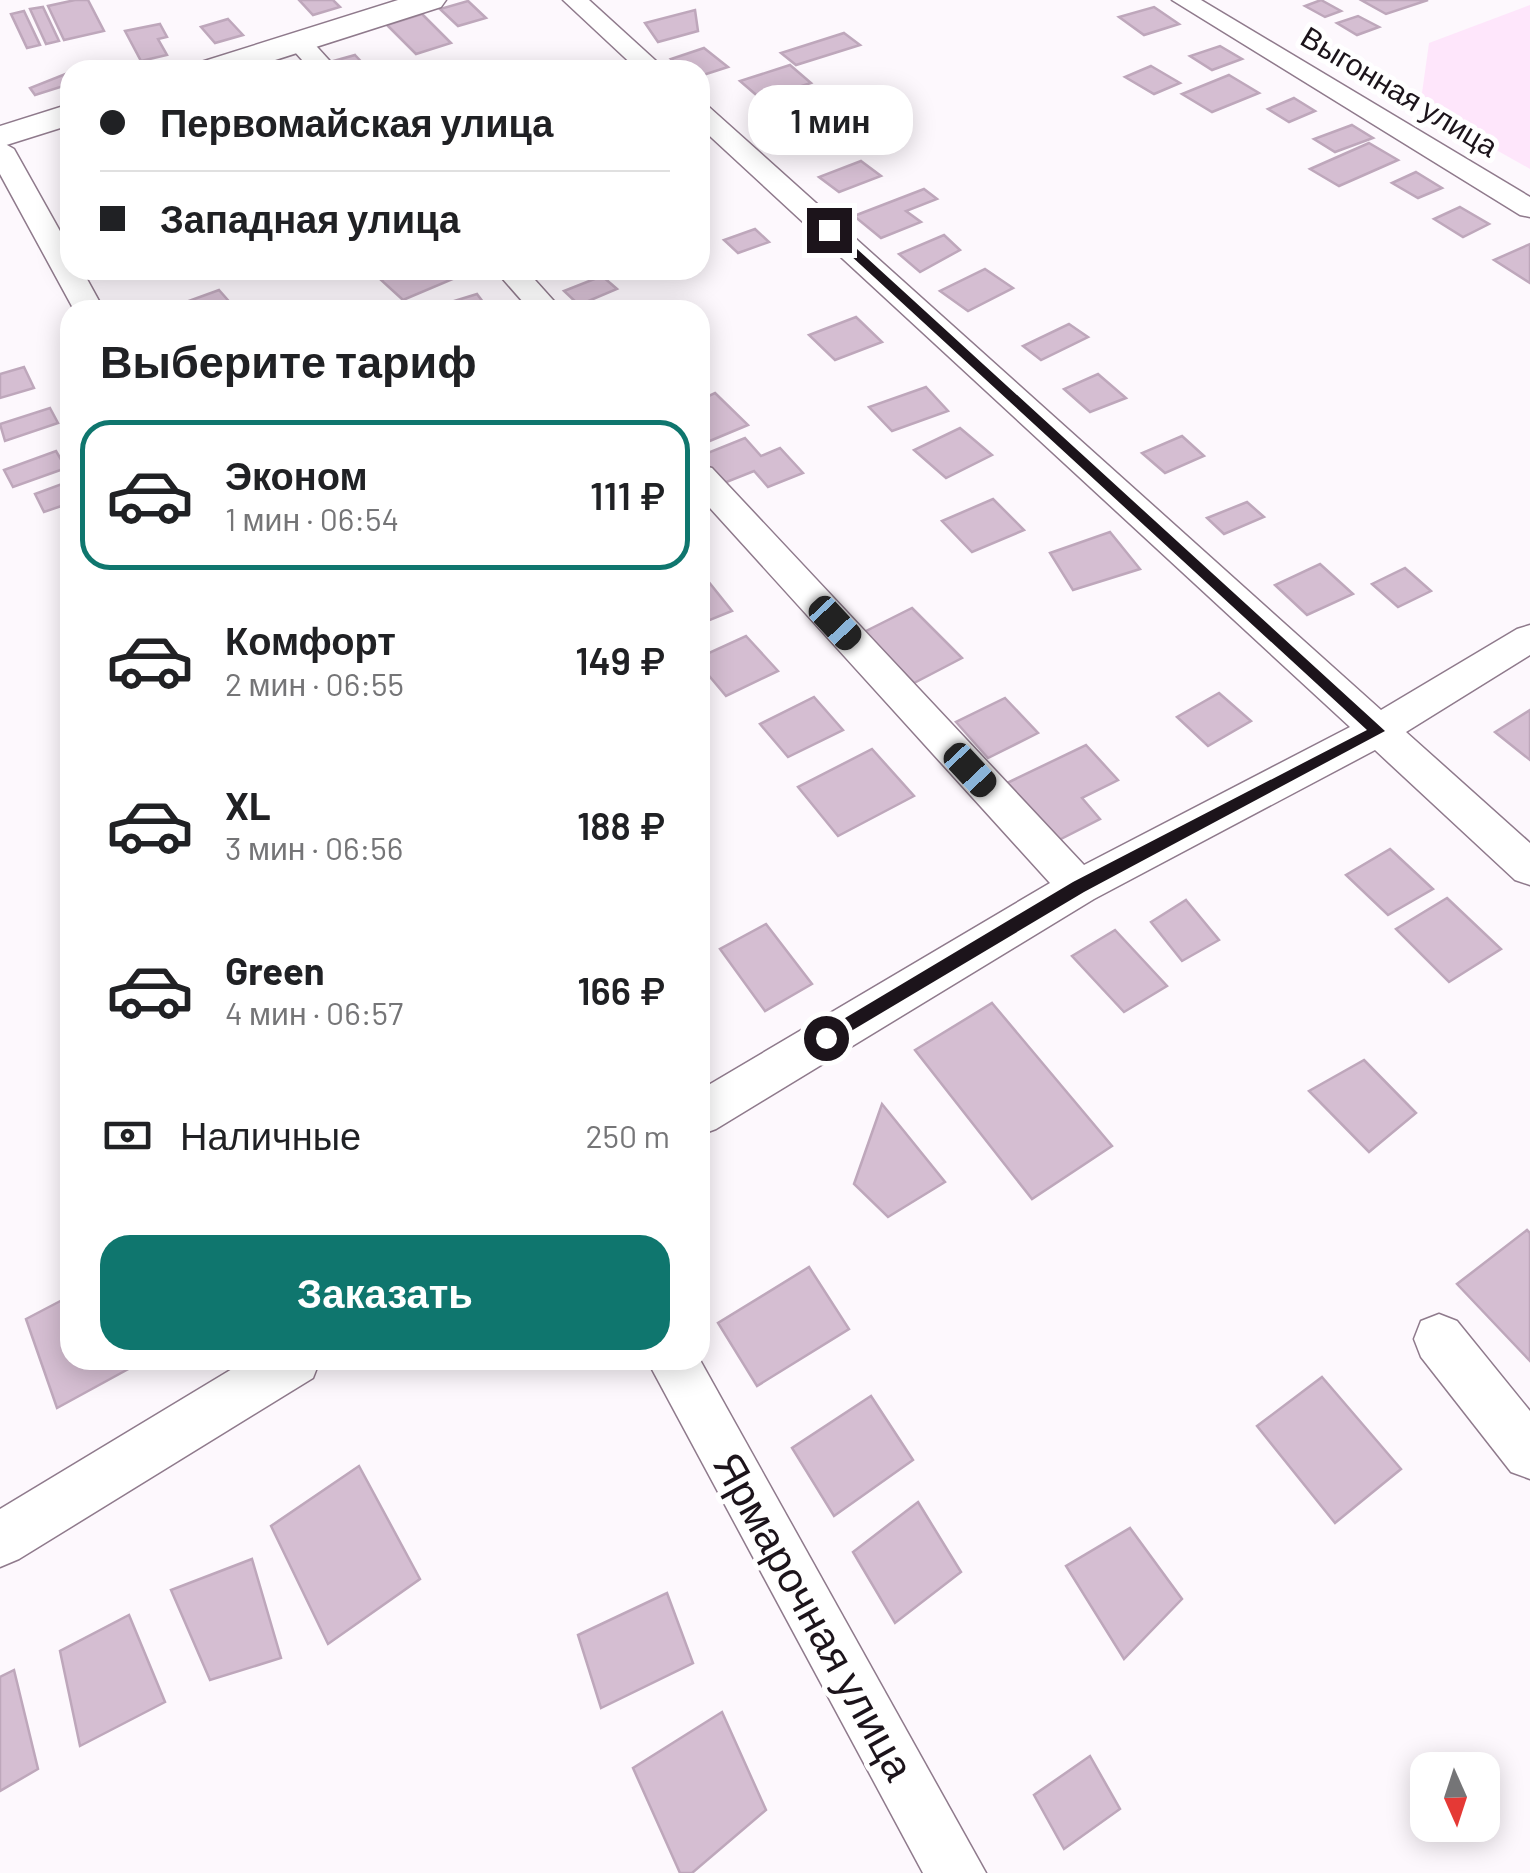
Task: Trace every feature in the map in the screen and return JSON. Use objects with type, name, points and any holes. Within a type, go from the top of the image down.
[{"type":"street","points":[[242,60],[430,0]]},
{"type":"street","points":[[575,0],[642,60]]},
{"type":"street","name":"Выгонная улица","points":[[1184,0],[1530,209]]},
{"type":"street","points":[[299,42],[316,60]]},
{"type":"street","points":[[0,137],[60,117]]},
{"type":"street","points":[[710,122],[1530,868]]},
{"type":"street","points":[[0,148],[60,256]]},
{"type":"street","points":[[519,280],[538,300]]},
{"type":"street","points":[[710,487],[1078,887]]},
{"type":"street","points":[[710,1108],[1078,887],[1377,731],[1530,638]]},
{"type":"street","points":[[1439,1339],[1530,1453]]},
{"type":"street","points":[[0,1540],[279,1370]]},
{"type":"street","name":"Ярмарочная улица","points":[[678,1370],[956,1873]]},
{"type":"shaded area","points":[[1530,5],[1530,169],[1420,107],[1429,43]]},
{"type":"building","points":[[88,0],[104,31],[64,40],[48,6]]},
{"type":"building","points":[[299,0],[333,0],[340,7],[313,15]]},
{"type":"building","points":[[1321,0],[1341,11],[1325,17],[1305,6]]},
{"type":"building","points":[[1361,0],[1428,0],[1386,14]]},
{"type":"building","points":[[468,1],[486,18],[458,26],[440,9]]},
{"type":"building","points":[[43,7],[59,41],[46,44],[30,9]]},
{"type":"building","points":[[1154,7],[1179,24],[1144,35],[1119,17]]},
{"type":"building","points":[[695,10],[698,31],[658,42],[645,23]]},
{"type":"building","points":[[24,11],[40,45],[27,48],[11,14]]},
{"type":"building","points":[[422,14],[451,43],[416,54],[387,25]]},
{"type":"building","points":[[1358,16],[1379,27],[1357,35],[1337,23]]},
{"type":"building","points":[[228,19],[243,35],[215,43],[201,27]]},
{"type":"building","points":[[160,24],[167,37],[158,39],[167,55],[140,60],[125,31]]},
{"type":"building","points":[[844,33],[860,45],[796,65],[781,53]]},
{"type":"building","points":[[1220,46],[1242,59],[1212,70],[1190,56]]},
{"type":"building","points":[[704,48],[728,67],[710,73],[710,60],[671,59]]},
{"type":"building","points":[[790,65],[811,83],[761,99],[740,81]]},
{"type":"building","points":[[1151,66],[1180,83],[1154,94],[1125,77]]},
{"type":"building","points":[[1229,75],[1259,93],[1212,112],[1182,94]]},
{"type":"building","points":[[60,76],[60,87],[35,95],[30,88]]},
{"type":"building","points":[[1294,98],[1315,111],[1289,122],[1268,109]]},
{"type":"building","points":[[796,121],[814,136],[774,149],[757,134]]},
{"type":"building","points":[[1352,125],[1373,138],[1335,152],[1314,139]]},
{"type":"building","points":[[1369,143],[1398,160],[1339,186],[1310,169]]},
{"type":"building","points":[[861,161],[881,176],[839,192],[819,177]]},
{"type":"building","points":[[1416,172],[1442,188],[1418,198],[1392,183]]},
{"type":"building","points":[[924,189],[937,199],[906,211],[921,222],[881,238],[854,216]]},
{"type":"building","points":[[1460,207],[1489,224],[1463,237],[1434,219]]},
{"type":"building","points":[[755,229],[769,242],[738,253],[724,240]]},
{"type":"building","points":[[944,235],[960,250],[920,272],[899,254]]},
{"type":"building","points":[[1530,244],[1530,283],[1494,260]]},
{"type":"building","points":[[985,269],[1013,288],[968,311],[940,291]]},
{"type":"building","points":[[381,280],[450,280],[403,300]]},
{"type":"building","points":[[592,280],[607,280],[617,289],[591,300],[574,300],[564,291]]},
{"type":"building","points":[[219,290],[228,300],[192,300]]},
{"type":"building","points":[[477,294],[482,300],[458,300]]},
{"type":"building","points":[[856,317],[882,342],[835,360],[809,335]]},
{"type":"building","points":[[1069,324],[1088,337],[1041,360],[1023,346]]},
{"type":"building","points":[[24,367],[34,388],[0,398],[0,374]]},
{"type":"building","points":[[1098,374],[1126,398],[1090,412],[1064,389]]},
{"type":"building","points":[[926,387],[948,411],[892,431],[869,407]]},
{"type":"building","points":[[715,393],[748,425],[710,441],[710,395]]},
{"type":"building","points":[[50,408],[58,423],[5,441],[0,424]]},
{"type":"building","points":[[960,428],[992,455],[946,478],[914,450]]},
{"type":"building","points":[[1182,436],[1204,456],[1165,473],[1142,453]]},
{"type":"building","points":[[745,438],[761,456],[780,448],[803,473],[768,487],[754,471],[719,485],[710,475],[710,452]]},
{"type":"building","points":[[56,451],[60,458],[60,470],[13,487],[4,470]]},
{"type":"building","points":[[60,485],[60,506],[44,512],[35,494]]},
{"type":"building","points":[[993,499],[1024,530],[972,552],[942,521]]},
{"type":"building","points":[[1247,502],[1264,517],[1224,534],[1207,518]]},
{"type":"building","points":[[1110,532],[1140,569],[1073,590],[1050,553]]},
{"type":"building","points":[[1320,564],[1353,594],[1307,615],[1275,585]]},
{"type":"building","points":[[1405,568],[1431,591],[1398,607],[1372,584]]},
{"type":"building","points":[[710,584],[732,611],[710,620]]},
{"type":"building","points":[[912,608],[962,658],[914,683],[864,632]]},
{"type":"building","points":[[746,636],[778,671],[726,696],[710,677],[710,652]]},
{"type":"building","points":[[1219,693],[1251,721],[1208,746],[1177,717]]},
{"type":"building","points":[[814,697],[843,730],[788,757],[760,724]]},
{"type":"building","points":[[1005,698],[1038,733],[988,758],[956,722]]},
{"type":"building","points":[[1530,710],[1530,760],[1495,732]]},
{"type":"building","points":[[1086,745],[1118,780],[1082,798],[1100,819],[1055,842],[1005,784]]},
{"type":"building","points":[[872,749],[914,796],[838,836],[798,787]]},
{"type":"building","points":[[1390,849],[1433,889],[1388,915],[1346,875]]},
{"type":"building","points":[[1447,898],[1501,949],[1449,982],[1396,929]]},
{"type":"building","points":[[1186,900],[1219,940],[1182,961],[1151,922]]},
{"type":"building","points":[[766,924],[812,984],[765,1011],[720,949]]},
{"type":"building","points":[[1115,930],[1167,986],[1124,1012],[1072,956]]},
{"type":"building","points":[[992,1003],[1112,1146],[1032,1199],[915,1050]]},
{"type":"building","points":[[1364,1060],[1416,1113],[1369,1152],[1309,1091]]},
{"type":"building","points":[[882,1104],[945,1182],[888,1217],[854,1184]]},
{"type":"building","points":[[1527,1230],[1530,1233],[1530,1361],[1457,1284]]},
{"type":"building","points":[[809,1267],[849,1329],[757,1386],[718,1323]]},
{"type":"building","points":[[60,1301],[60,1370],[127,1370],[57,1408],[26,1319]]},
{"type":"building","points":[[1322,1377],[1401,1469],[1335,1523],[1257,1426]]},
{"type":"building","points":[[871,1396],[913,1460],[834,1516],[792,1448]]},
{"type":"building","points":[[359,1466],[420,1579],[328,1644],[271,1526]]},
{"type":"building","points":[[918,1502],[961,1572],[895,1623],[853,1552]]},
{"type":"building","points":[[1130,1528],[1182,1599],[1124,1659],[1066,1566]]},
{"type":"building","points":[[252,1559],[281,1658],[210,1680],[171,1590]]},
{"type":"building","points":[[667,1593],[693,1663],[601,1708],[578,1635]]},
{"type":"building","points":[[129,1615],[165,1702],[80,1746],[60,1651]]},
{"type":"building","points":[[14,1670],[38,1769],[0,1791],[0,1677]]},
{"type":"building","points":[[722,1712],[766,1810],[692,1873],[680,1873],[633,1768]]},
{"type":"building","points":[[1090,1756],[1120,1809],[1064,1849],[1034,1795]]},
{"type":"route","points":[[826,1038],[1078,887],[1377,731],[829,230]]}]
